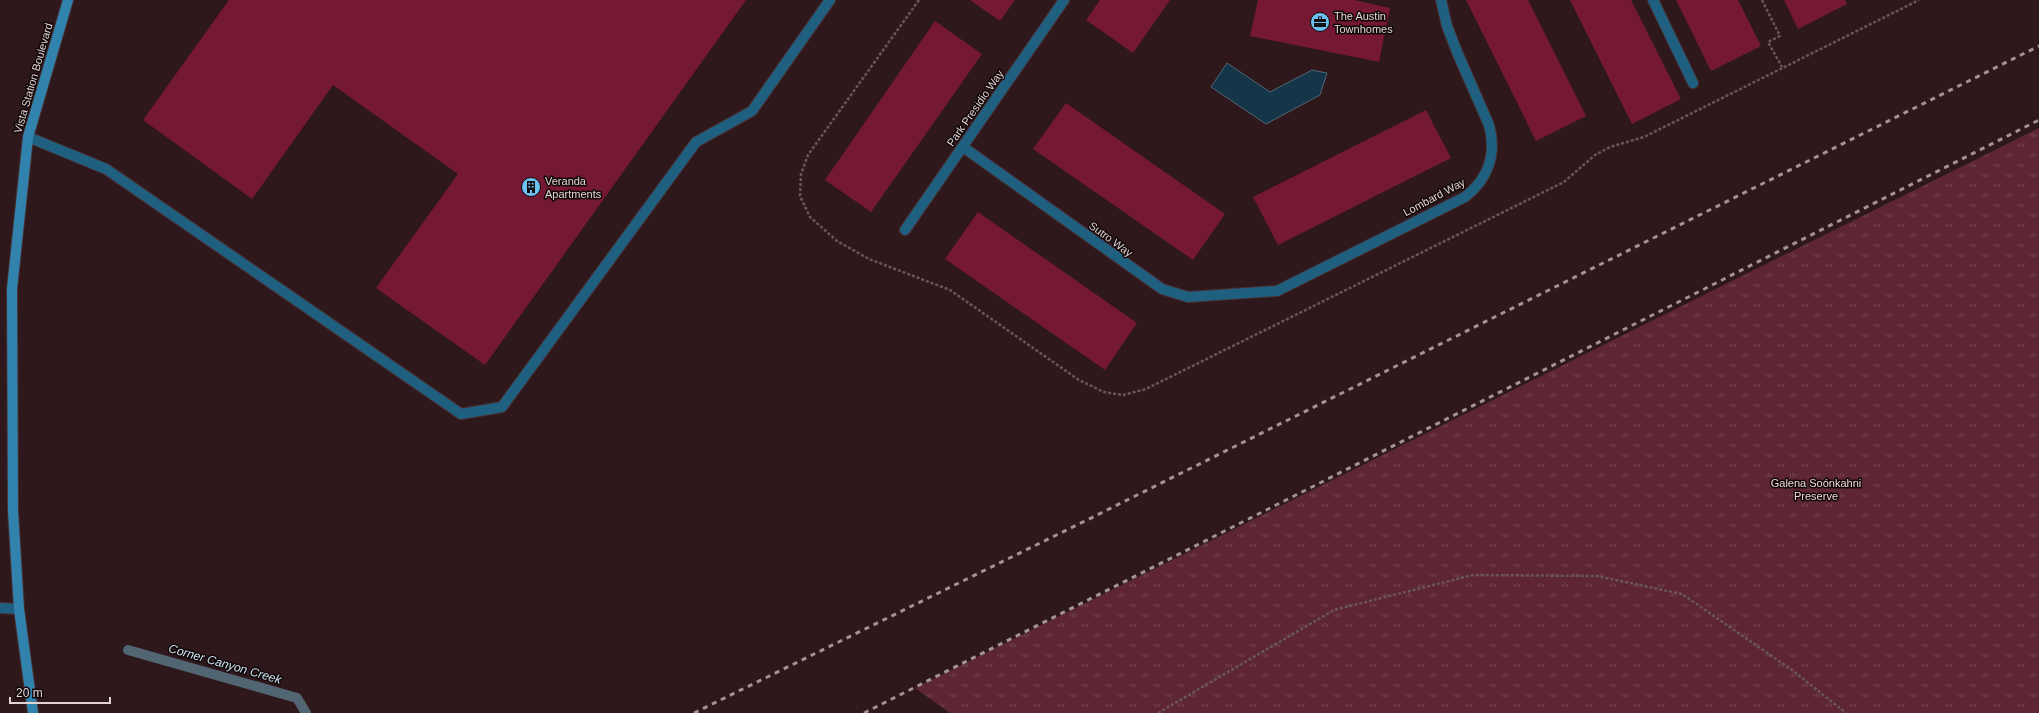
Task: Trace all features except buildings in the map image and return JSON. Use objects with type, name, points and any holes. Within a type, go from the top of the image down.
[{"type":"street","name":"Vista Station Boulevard","points":[[33,713],[18,609],[13,511],[12,289],[28,137],[68,0]]},
{"type":"lane","points":[[28,137],[106,169],[461,414],[502,407],[696,142],[752,111],[830,0]]},
{"type":"lane","name":"Park Presidio Way","points":[[906,230],[1064,0]]},
{"type":"lane","name":"Lombard Way","points":[[1264,293],[1277,291],[1465,196],[1475,189],[1483,179],[1492,154],[1493,140],[1489,125],[1447,26],[1441,0]]},
{"type":"lane","points":[[1653,0],[1693,83]]},
{"type":"lane","name":"Sutro Way","points":[[963,147],[1162,289],[1188,298],[1264,293]]},
{"type":"lane","points":[[0,608],[18,609]]},
{"type":"path","points":[[919,0],[808,155],[801,174],[800,196],[810,217],[837,241],[869,259],[950,290],[1079,380],[1104,392],[1123,395],[1146,389],[1564,182],[1595,156],[1610,147],[1644,137],[1919,0]]},
{"type":"path","points":[[1762,0],[1780,36],[1768,42],[1782,67]]},
{"type":"path","points":[[1158,713],[1334,610],[1473,575],[1597,576],[1682,594],[1792,670],[1846,713]]},
{"type":"green space","name":"Galena Soónkahni Preserve","points":[[2039,128],[2039,713],[950,713],[915,688]]},
{"type":"water","points":[[1227,63],[1270,92],[1312,70],[1327,73],[1320,95],[1266,124],[1211,87]]},
{"type":"waterway","name":"Corner Canyon Creek","points":[[128,650],[297,698],[306,713]]},
{"type":"railway","points":[[694,713],[1085,521],[2039,46]]},
{"type":"railway","points":[[864,713],[2039,120]]},
{"type":"place","name":"The Austin Townhomes","points":[[1320,22]]},
{"type":"place","name":"Veranda Apartments","points":[[531,187]]}]
